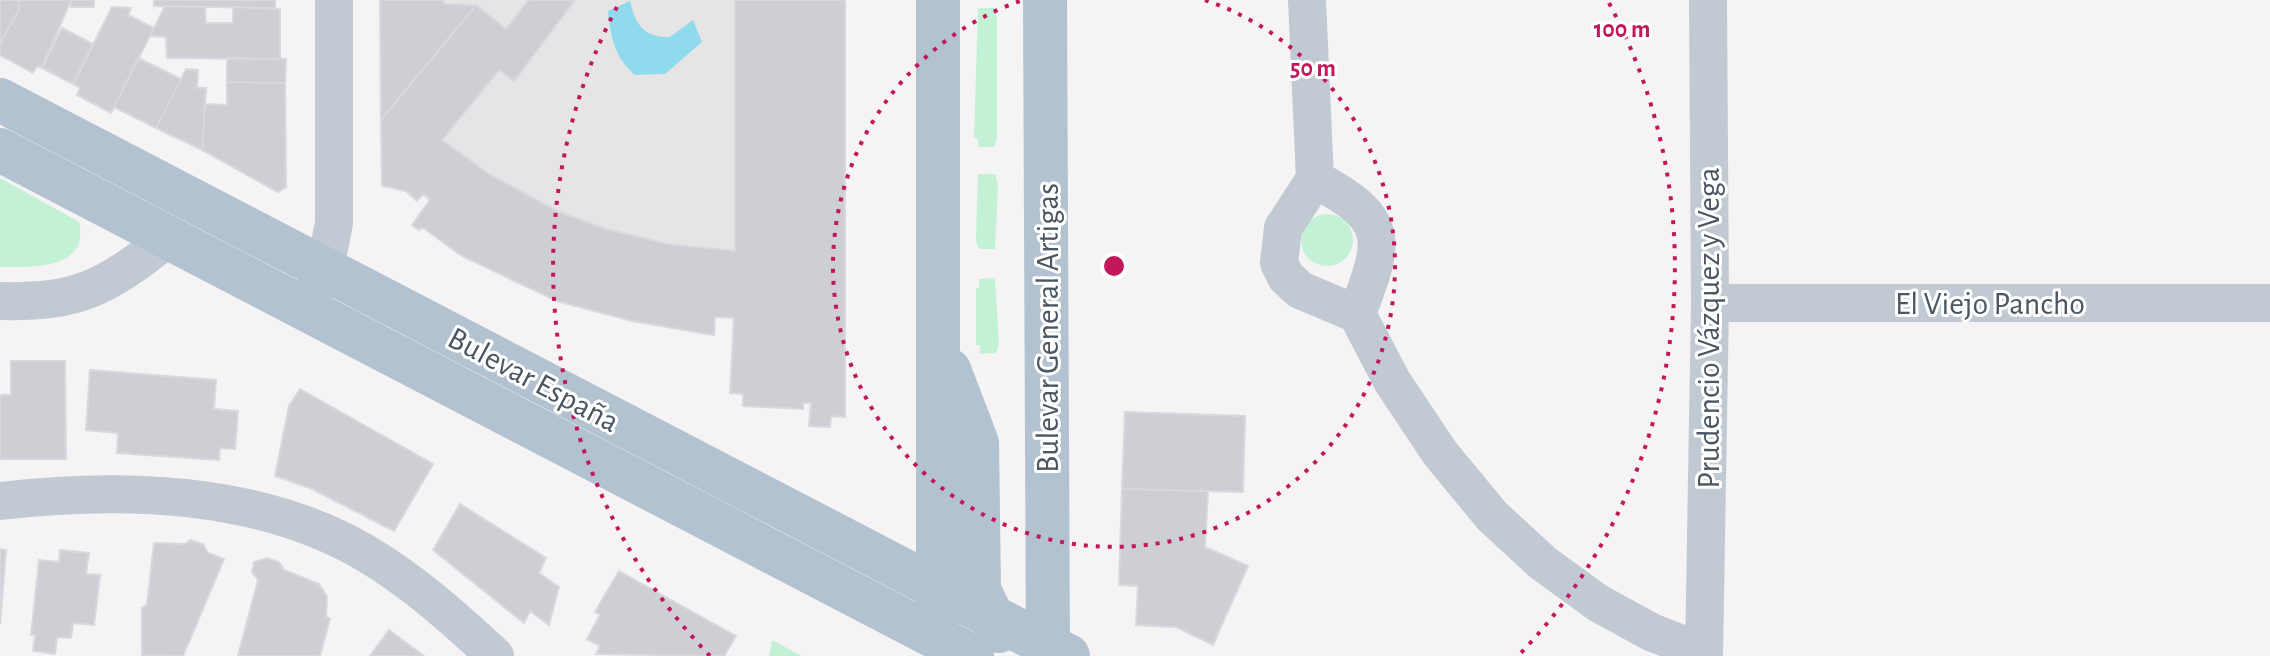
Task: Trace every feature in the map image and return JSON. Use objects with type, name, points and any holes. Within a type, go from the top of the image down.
[{"type":"main road","points":[[938,0],[939,590],[950,650]]},
{"type":"main road","name":"Bulevar General Artigas","points":[[1044,653],[1045,0]]},
{"type":"main road","name":"Bulevar España","points":[[0,100],[992,617],[1044,653]]},
{"type":"main road","name":"Bulevar España","points":[[0,150],[950,650]]},
{"type":"main road","points":[[939,341],[977,443],[977,570],[979,590],[992,617]]},
{"type":"street","points":[[306,309],[325,269],[334,223],[334,0]]},
{"type":"street","points":[[1307,0],[1315,179],[1283,228],[1279,263],[1286,277],[1300,290],[1357,314],[1392,381],[1440,453],[1492,516],[1543,563],[1598,603],[1651,632],[1704,655]]},
{"type":"street","name":"Prudencio Vázquez y Vega","points":[[1704,655],[1710,303],[1708,0]]},
{"type":"street","points":[[1315,179],[1353,199],[1375,226],[1378,250],[1357,314]]},
{"type":"street","points":[[0,301],[47,302],[84,294],[168,238]]},
{"type":"street","name":"El Viejo Pancho","points":[[1710,303],[2270,303]]},
{"type":"street","points":[[0,501],[74,494],[186,497],[283,519],[365,553],[437,604],[495,656]]},
{"type":"shaded area","points":[[380,0],[845,0],[845,417],[831,416],[830,427],[809,426],[810,403],[803,403],[803,409],[743,406],[743,394],[730,393],[733,318],[715,317],[714,335],[594,312],[513,282],[462,256],[422,228],[419,230],[412,225],[429,200],[423,195],[417,201],[406,191],[382,186]]},
{"type":"green space","points":[[978,8],[994,8],[997,18],[997,138],[994,147],[978,147],[978,139],[974,138]]},
{"type":"green space","points":[[978,174],[995,174],[998,184],[995,249],[979,249],[976,241]]},
{"type":"green space","points":[[0,178],[79,222],[80,238],[76,250],[55,263],[0,267]]},
{"type":"green space","points":[[1327,214],[1345,222],[1353,240],[1345,258],[1327,266],[1309,258],[1301,240],[1309,222]]},
{"type":"green space","points":[[995,278],[999,345],[996,353],[980,354],[980,345],[976,345],[976,288],[979,288],[979,279]]},
{"type":"green space","points":[[772,640],[802,656],[769,656]]},
{"type":"water","points":[[630,1],[638,23],[647,32],[670,37],[693,20],[702,42],[665,74],[635,75],[615,46],[608,11]]},
{"type":"building","points":[[0,0],[18,0],[19,9],[0,44]]},
{"type":"building","points":[[18,0],[71,0],[42,68],[37,66],[33,73],[0,55],[0,44],[19,9]]},
{"type":"building","points":[[71,0],[94,0],[94,7],[71,7]]},
{"type":"building","points":[[154,0],[275,0],[275,8],[154,6]]},
{"type":"building","points":[[380,0],[443,0],[444,4],[476,5],[381,120]]},
{"type":"building","points":[[529,0],[575,0],[514,81],[499,70],[442,140],[489,174],[557,211],[606,229],[667,244],[735,251],[735,0],[845,0],[845,417],[831,416],[830,427],[809,426],[811,403],[803,403],[803,409],[743,406],[743,394],[730,393],[734,318],[715,317],[714,335],[632,321],[557,301],[462,256],[422,227],[419,230],[412,225],[430,200],[423,194],[417,201],[406,191],[382,186],[381,120],[476,5],[506,29]]},
{"type":"building","points":[[165,6],[205,7],[206,23],[233,23],[233,7],[280,9],[280,59],[167,58],[166,37],[150,36]]},
{"type":"building","points":[[112,7],[131,8],[128,15],[154,28],[111,113],[77,95],[80,88],[73,84]]},
{"type":"building","points":[[62,28],[93,44],[73,84],[42,68]]},
{"type":"building","points":[[138,58],[181,79],[156,128],[114,107]]},
{"type":"building","points":[[227,58],[286,59],[285,83],[227,82]]},
{"type":"building","points":[[186,69],[198,70],[197,88],[206,88],[202,150],[156,128]]},
{"type":"building","points":[[227,82],[285,83],[286,187],[278,192],[202,150],[205,104],[227,105]]},
{"type":"building","points":[[11,361],[65,361],[66,459],[0,459],[0,395],[11,395]]},
{"type":"building","points":[[90,370],[216,380],[214,409],[238,411],[235,449],[220,448],[219,460],[117,453],[118,433],[86,430]]},
{"type":"building","points":[[300,389],[433,464],[394,531],[310,488],[275,476],[289,406]]},
{"type":"building","points":[[1125,412],[1245,416],[1243,492],[1122,489]]},
{"type":"building","points":[[1122,489],[1208,491],[1205,547],[1248,566],[1213,645],[1176,627],[1136,625],[1138,586],[1119,585]]},
{"type":"building","points":[[460,504],[546,558],[539,573],[559,587],[549,625],[530,611],[524,623],[433,550]]},
{"type":"building","points":[[190,540],[203,544],[208,553],[224,559],[183,656],[142,655],[142,608],[147,604],[154,543],[186,544]]},
{"type":"building","points":[[0,549],[6,550],[0,624]]},
{"type":"building","points":[[60,550],[89,553],[86,574],[100,575],[94,625],[73,623],[71,638],[57,637],[55,654],[33,651],[35,635],[31,635],[39,560],[59,562]]},
{"type":"building","points":[[267,558],[279,562],[284,570],[319,584],[327,597],[326,616],[330,619],[320,656],[238,656],[258,580],[252,572],[254,562]]},
{"type":"building","points":[[619,571],[736,636],[724,656],[596,654],[600,646],[587,639],[600,615],[595,612]]},
{"type":"building","points":[[389,630],[424,656],[370,656]]}]
